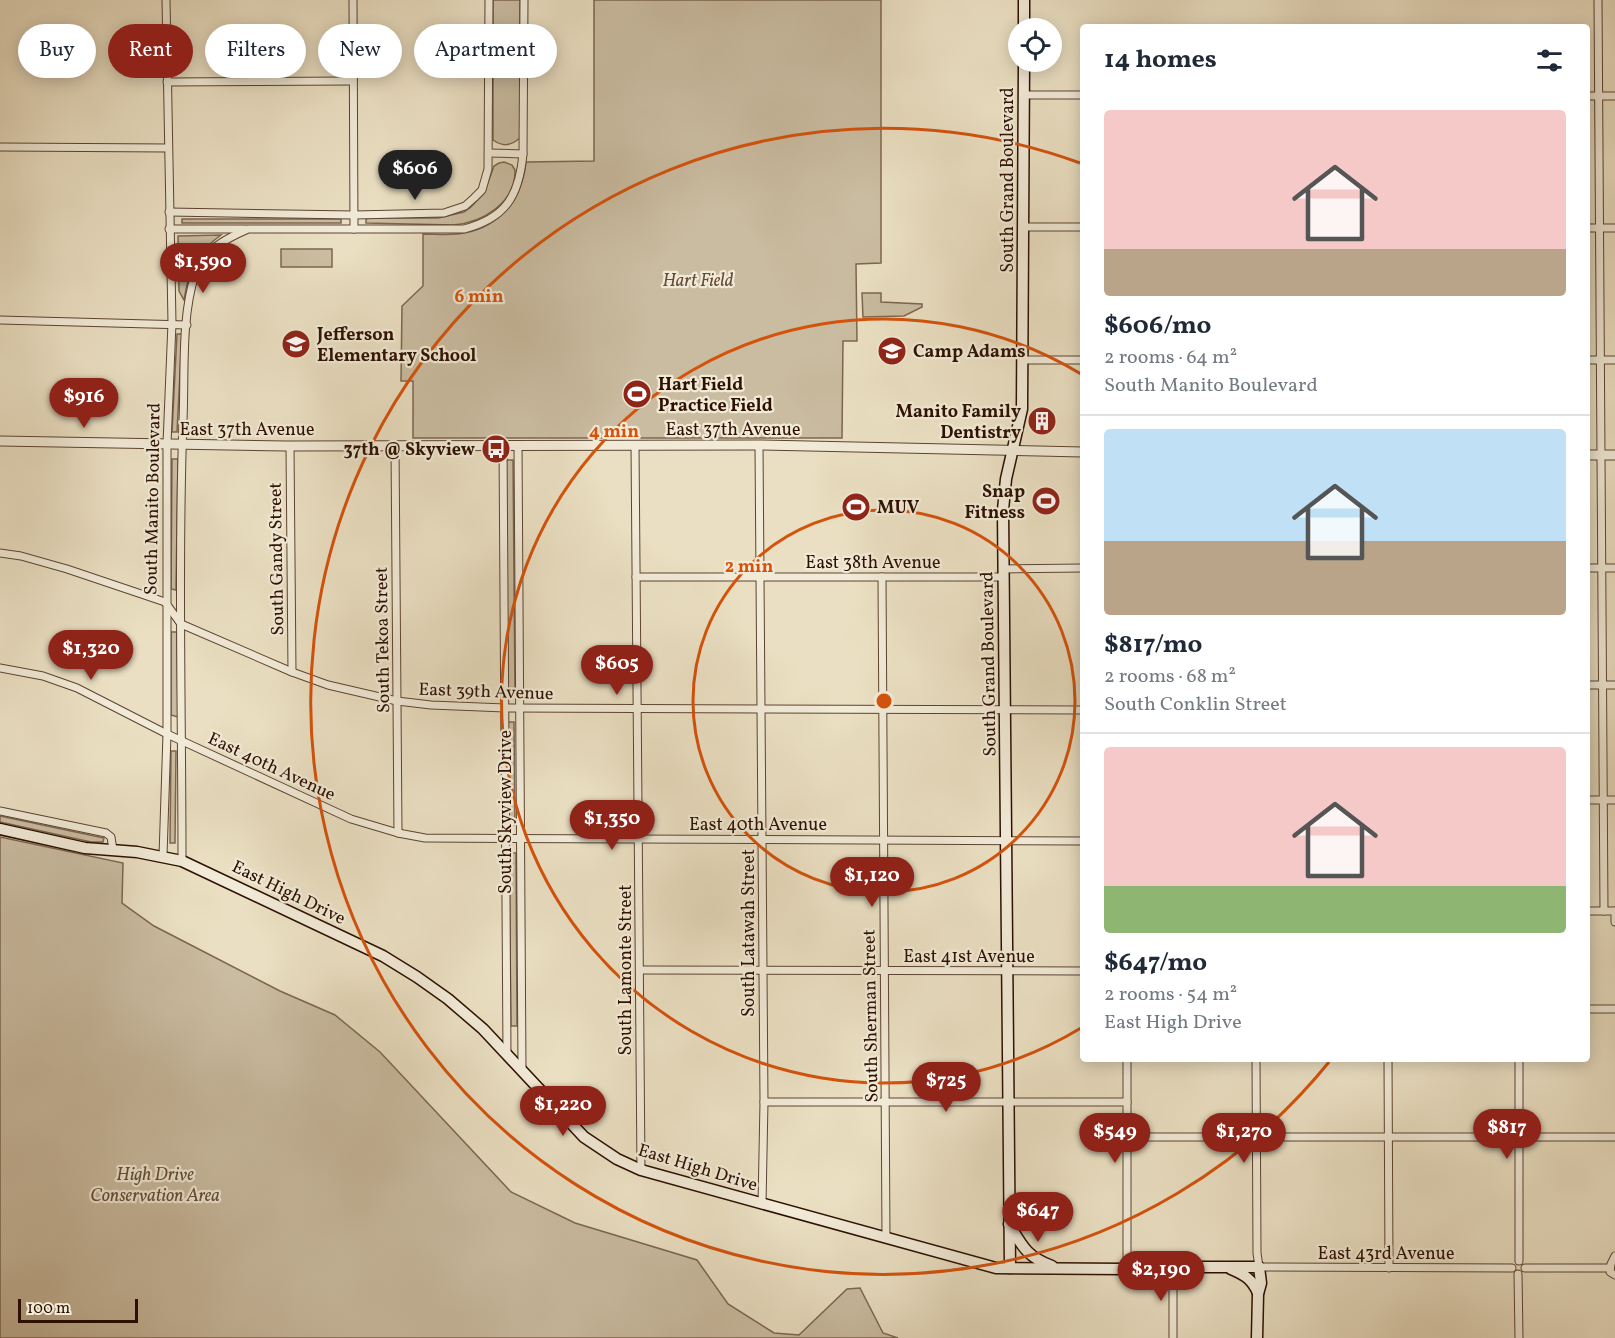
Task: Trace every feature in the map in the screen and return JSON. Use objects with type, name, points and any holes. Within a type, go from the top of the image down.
[{"type":"main road","points":[[1024,0],[1024,18]]},
{"type":"main road","name":"South Grand Boulevard","points":[[1010,1268],[1003,510],[1006,479],[1022,409],[1024,72]]},
{"type":"main road","name":"East High Drive","points":[[0,829],[85,848],[163,856],[182,861],[383,956],[448,999],[483,1029],[584,1137],[617,1159],[641,1170],[983,1266],[1061,1269],[1259,1267]]},
{"type":"main road","points":[[1009,1224],[1022,1247],[1029,1254],[1061,1269]]},
{"type":"main road","points":[[1224,1267],[1249,1277],[1258,1294]]},
{"type":"main road","points":[[1257,1338],[1258,1294],[1261,1283],[1259,1267]]},
{"type":"street","name":"South Manito Boulevard","points":[[163,856],[167,734],[165,602],[167,444],[172,323],[166,0]]},
{"type":"street","points":[[353,0],[354,229]]},
{"type":"street","points":[[169,212],[354,215],[452,212],[465,206],[482,190],[488,169],[489,0]]},
{"type":"street","name":"South Manito Boulevard","points":[[182,861],[182,445],[187,325],[191,291],[196,273],[204,258],[221,241],[248,229],[464,229],[487,221],[506,206],[518,188],[523,154],[524,0]]},
{"type":"street","points":[[1598,0],[1604,911]]},
{"type":"street","points":[[167,82],[353,81]]},
{"type":"street","points":[[1024,95],[1080,95]]},
{"type":"street","points":[[1590,96],[1615,96]]},
{"type":"street","points":[[0,147],[168,148]]},
{"type":"street","points":[[489,153],[523,154]]},
{"type":"street","points":[[1024,227],[1080,227]]},
{"type":"street","points":[[1590,228],[1615,228]]},
{"type":"street","points":[[169,229],[248,229]]},
{"type":"street","points":[[0,320],[187,325]]},
{"type":"street","points":[[1023,360],[1080,360]]},
{"type":"street","points":[[1590,360],[1615,360]]},
{"type":"street","name":"East 37th Avenue","points":[[0,441],[290,446],[759,445],[1080,452]]},
{"type":"street","name":"South Skyview Drive","points":[[502,445],[507,1054]]},
{"type":"street","name":"South Skyview Drive","points":[[518,445],[522,1070]]},
{"type":"street","name":"South Latawah Street","points":[[759,445],[764,1102],[762,1204]]},
{"type":"street","name":"South Gandy Street","points":[[290,446],[292,672]]},
{"type":"street","name":"South Tekoa Street","points":[[394,446],[398,833]]},
{"type":"street","name":"South Lamonte Street","points":[[635,446],[641,1170]]},
{"type":"street","points":[[1590,455],[1615,455]]},
{"type":"street","points":[[0,553],[21,556],[68,569],[165,602],[181,624]]},
{"type":"street","name":"East 38th Avenue","points":[[636,577],[882,577],[1080,568]]},
{"type":"street","points":[[1590,568],[1615,568]]},
{"type":"street","name":"South Sherman Street","points":[[882,577],[886,1238]]},
{"type":"street","name":"East 39th Avenue","points":[[181,624],[328,685],[397,701],[431,705],[505,708],[1080,710]]},
{"type":"street","name":"East 40th Avenue","points":[[0,668],[42,676],[77,688],[167,734],[351,819],[398,833],[425,838],[1080,841]]},
{"type":"street","points":[[1590,685],[1615,685]]},
{"type":"street","points":[[1590,800],[1615,800]]},
{"type":"street","points":[[0,812],[106,833],[111,837],[113,850]]},
{"type":"street","points":[[1590,911],[1615,911],[1615,922]]},
{"type":"street","name":"East 41st Avenue","points":[[640,970],[1080,971]]},
{"type":"street","points":[[1590,1009],[1615,1009]]},
{"type":"street","points":[[1127,1062],[1127,1269]]},
{"type":"street","points":[[1256,1062],[1259,1267]]},
{"type":"street","points":[[1388,1062],[1389,1268]]},
{"type":"street","points":[[1519,1062],[1519,1261],[1525,1268]]},
{"type":"street","points":[[764,1102],[1127,1102]]},
{"type":"street","points":[[1127,1137],[1615,1137]]},
{"type":"street","points":[[1615,1248],[1615,1256],[1610,1268],[1610,1272],[1615,1275]]},
{"type":"street","points":[[1518,1274],[1515,1274],[1512,1268],[1513,1264],[1519,1261]]},
{"type":"street","points":[[1173,1267],[1173,1338]]},
{"type":"street","name":"East 43rd Avenue","points":[[1259,1267],[1512,1268]]},
{"type":"street","points":[[1525,1268],[1610,1268]]},
{"type":"street","points":[[1518,1274],[1525,1268]]},
{"type":"street","points":[[1518,1274],[1519,1338]]},
{"type":"green space","points":[[493,0],[520,0],[520,24],[493,24]]},
{"type":"green space","name":"Hart Field","points":[[594,0],[881,0],[881,263],[856,264],[857,341],[843,341],[842,438],[413,438],[413,381],[401,381],[402,306],[423,286],[423,234],[453,234],[471,231],[495,220],[513,201],[524,176],[526,162],[594,161]]},
{"type":"green space","points":[[493,78],[520,78],[520,138],[506,145],[493,140]]},
{"type":"green space","points":[[504,162],[512,165],[515,170],[510,192],[495,209],[475,220],[453,225],[366,223],[366,219],[370,218],[438,218],[464,212],[484,193],[494,166]]},
{"type":"green space","points":[[182,219],[341,219],[341,223],[182,223]]},
{"type":"green space","points":[[221,235],[205,249],[195,263],[188,279],[184,300],[179,291],[178,236]]},
{"type":"green space","points":[[281,249],[332,249],[332,267],[281,267]]},
{"type":"green space","points":[[862,293],[881,293],[881,302],[922,304],[922,307],[904,316],[863,317]]},
{"type":"green space","points":[[177,334],[182,334],[177,432],[172,432]]},
{"type":"green space","points":[[172,459],[178,459],[176,590],[171,589]]},
{"type":"green space","points":[[506,460],[513,460],[515,695],[508,695]]},
{"type":"green space","points":[[171,632],[177,632],[178,717],[171,715]]},
{"type":"green space","points":[[508,722],[514,722],[515,825],[509,825]]},
{"type":"green space","points":[[171,751],[176,751],[175,843],[170,843]]},
{"type":"green space","points":[[0,816],[104,838],[103,842],[91,842],[0,822]]},
{"type":"green space","name":"High Drive Conservation Area","points":[[0,837],[123,863],[122,903],[154,926],[280,991],[335,1015],[380,1052],[511,1192],[575,1223],[697,1260],[728,1304],[774,1333],[799,1335],[847,1289],[860,1288],[883,1333],[898,1338],[0,1338]]},
{"type":"green space","points":[[509,853],[516,853],[517,1026],[511,1026]]},
{"type":"place","name":"Jefferson Elementary School","points":[[296,344]]},
{"type":"place","name":"Camp Adams","points":[[892,351]]},
{"type":"place","name":"Hart Field Practice Field","points":[[637,394]]},
{"type":"place","name":"Manito Family Dentistry","points":[[1042,421]]},
{"type":"place","name":"37th @ Skyview","points":[[496,449]]},
{"type":"place","name":"Snap Fitness","points":[[1046,501]]},
{"type":"place","name":"MUV","points":[[856,507]]}]
